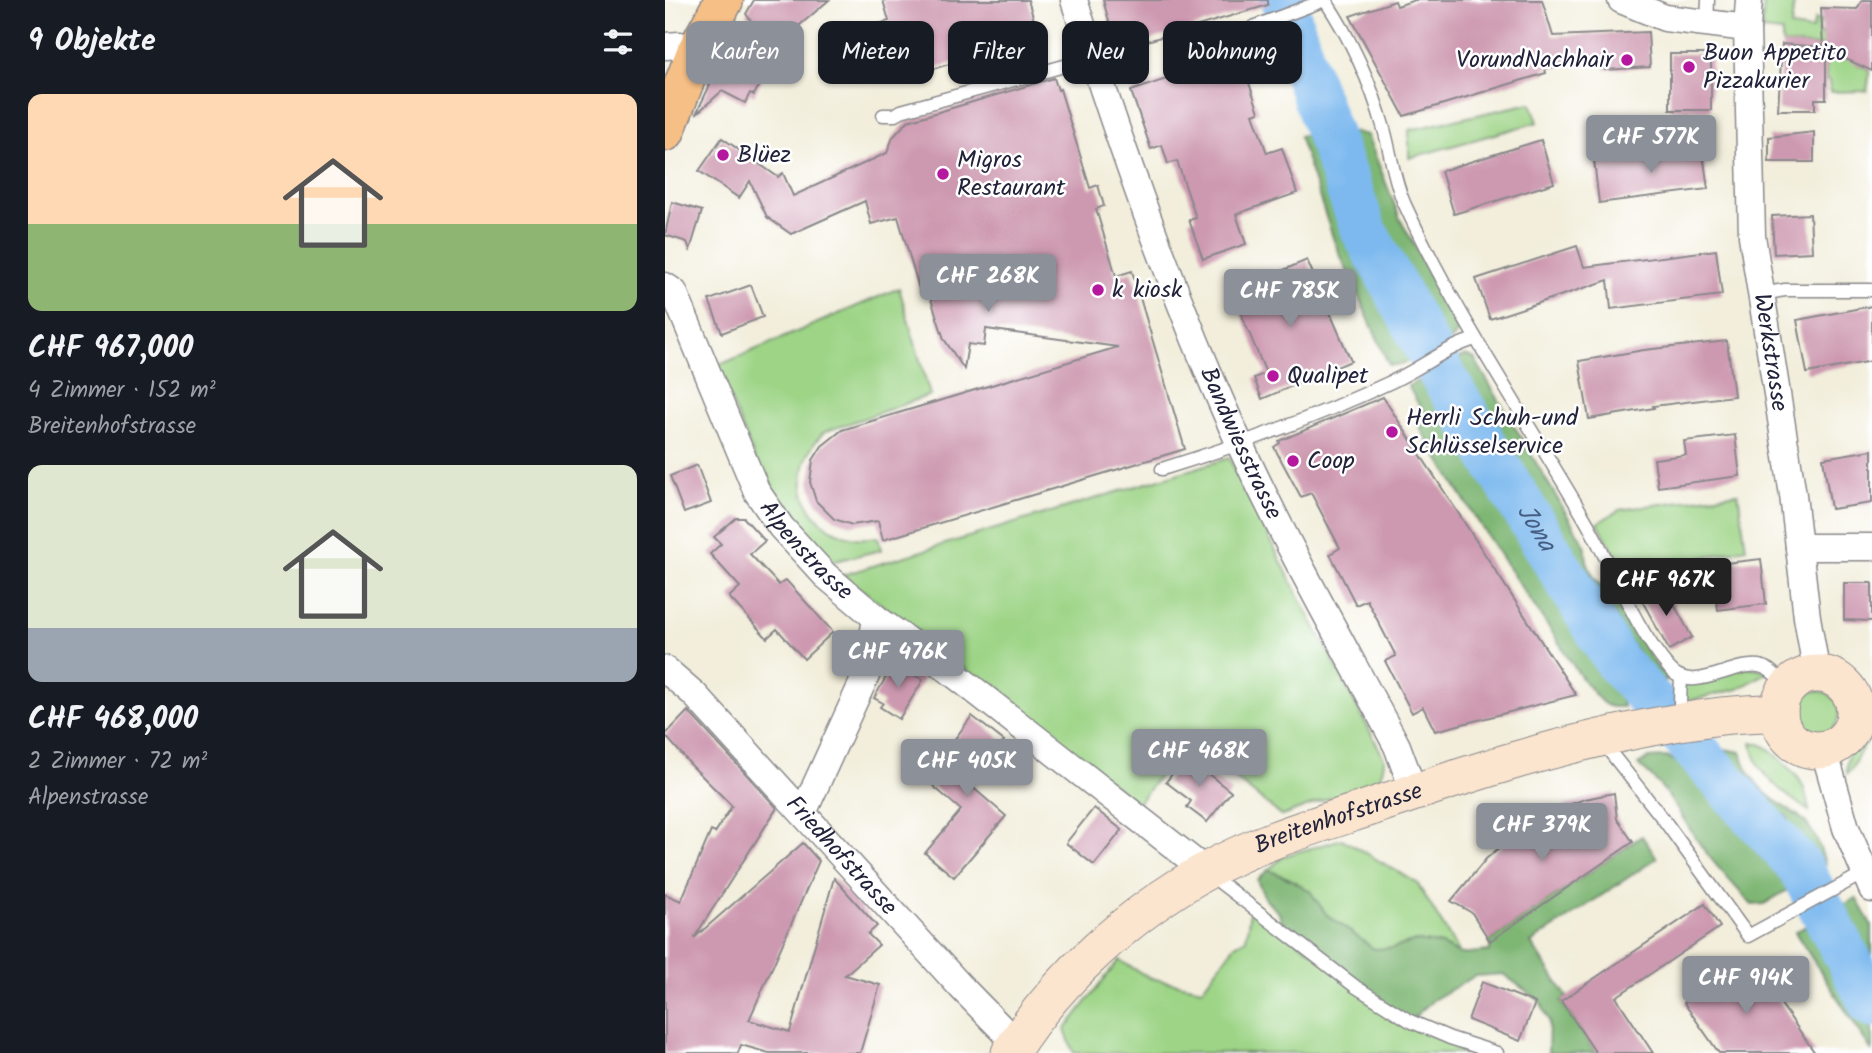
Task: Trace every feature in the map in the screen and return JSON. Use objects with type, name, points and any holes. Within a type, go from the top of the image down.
[{"type":"main road","points":[[665,132],[680,49],[724,0]]},
{"type":"street","name":"Bandwiesstrasse","points":[[1074,0],[1081,21]]},
{"type":"street","points":[[1621,0],[1665,18],[1708,12],[1748,28]]},
{"type":"street","name":"Werkstrasse","points":[[1749,0],[1752,236],[1800,547],[1807,617],[1795,692]]},
{"type":"street","name":"Bandwiesstrasse","points":[[1102,84],[1157,244],[1240,445],[1397,747],[1414,792]]},
{"type":"street","name":"Alpenstrasse","points":[[665,286],[674,292],[757,492],[781,527],[825,575],[876,618],[950,671],[1206,871]]},
{"type":"street","points":[[1800,547],[1872,547]]},
{"type":"street","points":[[803,813],[867,673],[876,618]]},
{"type":"street","name":"Friedhofstrasse","points":[[665,669],[694,694],[1017,1047]]},
{"type":"street","name":"Breitenhofstrasse","points":[[1017,1047],[1052,996],[1101,948],[1167,896],[1206,871],[1265,843],[1465,774],[1617,742],[1687,711],[1730,715],[1835,679],[1863,706],[1847,736],[1839,744],[1824,750]]},
{"type":"street","points":[[1795,692],[1781,725],[1787,736],[1796,744],[1807,749],[1824,750],[1859,882]]},
{"type":"lane","points":[[1270,21],[1325,0],[1345,30],[1382,123],[1403,201],[1433,263],[1475,339],[1588,524],[1633,612],[1671,671],[1692,680],[1760,666],[1795,692]]},
{"type":"lane","points":[[883,115],[895,115],[901,111],[1062,67]]},
{"type":"lane","points":[[1761,294],[1785,290],[1872,290]]},
{"type":"lane","points":[[1162,469],[1240,445],[1405,374],[1458,344],[1475,339]]},
{"type":"lane","points":[[1681,677],[1687,711]]},
{"type":"lane","points":[[1617,742],[1664,820],[1748,936],[1859,882]]},
{"type":"lane","points":[[1206,871],[1356,987],[1410,1021],[1450,1038],[1497,1053]]},
{"type":"green space","points":[[1764,0],[1794,2],[1791,27],[1812,30],[1815,19],[1820,21],[1818,34],[1834,36],[1858,60],[1857,64],[1870,70],[1867,91],[1830,92],[1829,81],[1826,80],[1826,47],[1782,44],[1782,32],[1762,30]]},
{"type":"green space","points":[[1531,103],[1538,122],[1409,158],[1409,130]]},
{"type":"green space","points":[[1355,132],[1367,135],[1401,221],[1449,308],[1458,332],[1452,340],[1442,344],[1399,269],[1346,136]]},
{"type":"green space","points":[[1312,133],[1319,143],[1357,252],[1411,360],[1401,365],[1389,365],[1334,241],[1299,136]]},
{"type":"green space","points":[[899,288],[930,395],[824,432],[812,447],[802,480],[811,510],[837,532],[855,538],[878,537],[881,550],[835,561],[808,540],[768,491],[717,366]]},
{"type":"green space","points":[[1465,355],[1474,358],[1586,547],[1587,560],[1595,579],[1610,592],[1659,670],[1671,671],[1662,686],[1539,503],[1451,362]]},
{"type":"green space","points":[[1422,379],[1436,394],[1587,645],[1618,687],[1623,707],[1603,703],[1581,677],[1498,553],[1417,423],[1423,412],[1408,386]]},
{"type":"green space","points":[[1229,458],[1384,758],[1380,776],[1372,785],[1282,816],[1187,740],[1138,803],[843,575]]},
{"type":"green space","points":[[1738,493],[1746,548],[1626,575],[1598,523],[1619,510]]},
{"type":"green space","points":[[1749,667],[1770,671],[1738,689],[1680,703],[1680,684]]},
{"type":"green space","points":[[1817,691],[1826,692],[1833,697],[1838,704],[1838,722],[1833,729],[1826,734],[1817,735],[1808,734],[1801,729],[1796,722],[1795,713],[1796,704],[1801,697],[1808,692]]},
{"type":"green space","points":[[1872,729],[1872,736],[1847,774],[1852,747],[1860,736]]},
{"type":"green space","points":[[1752,742],[1768,748],[1795,773],[1805,792],[1809,811],[1772,782],[1759,764]]},
{"type":"green space","points":[[1718,748],[1741,752],[1747,768],[1761,788],[1800,817],[1810,828],[1825,864],[1811,871],[1787,817],[1733,776],[1716,756]]},
{"type":"green space","points":[[1667,757],[1679,763],[1786,865],[1797,884],[1764,904],[1752,905],[1710,858],[1659,785],[1638,765],[1649,758]]},
{"type":"green space","points":[[1642,836],[1657,858],[1531,943],[1567,997],[1561,1001],[1596,1053],[1548,1053],[1549,1021],[1540,1001],[1503,974],[1475,976],[1433,1000],[1410,1021],[1285,933],[1279,913],[1265,899],[1257,880],[1268,870],[1290,879],[1310,891],[1326,914],[1374,949],[1393,948],[1416,941],[1439,944],[1460,954],[1490,951],[1490,941]]},
{"type":"green space","points":[[1342,839],[1417,883],[1460,954],[1439,944],[1416,941],[1393,949],[1374,949],[1326,914],[1309,891],[1268,870],[1284,856]]},
{"type":"green space","points":[[1856,898],[1872,926],[1872,1051],[1795,932]]},
{"type":"green space","points":[[1251,904],[1410,1021],[1497,1053],[1074,1053],[1065,1030],[1119,960],[1150,978],[1202,989],[1235,945],[1246,939]]},
{"type":"building","points":[[754,0],[829,0],[804,21],[751,21],[746,14]]},
{"type":"building","points":[[883,0],[1028,0],[1034,21],[948,21],[948,64],[934,69],[934,21],[889,21]]},
{"type":"building","points":[[1103,0],[1268,0],[1268,5],[1214,21],[1163,21],[1163,36],[1149,40],[1149,21],[1109,21]]},
{"type":"building","points":[[1415,0],[1542,0],[1553,36],[1648,32],[1650,67],[1605,70],[1605,62],[1545,68],[1546,73],[1404,116],[1350,16],[1395,1],[1397,6]]},
{"type":"building","points":[[1862,0],[1872,0],[1872,71],[1826,50],[1826,99],[1815,99],[1815,110],[1778,110],[1782,44],[1823,47],[1821,8],[1857,9]]},
{"type":"building","points":[[1670,54],[1711,54],[1711,110],[1670,110]]},
{"type":"building","points":[[1054,78],[1058,90],[1060,89],[1090,188],[1098,185],[1104,206],[1096,209],[1116,276],[1132,271],[1185,449],[883,540],[878,521],[852,525],[834,519],[816,501],[810,482],[813,460],[822,446],[842,430],[1118,347],[986,329],[984,346],[968,344],[964,369],[944,339],[929,293],[921,295],[898,217],[871,224],[865,201],[791,234],[767,217],[750,181],[739,198],[699,171],[722,138],[778,177],[783,173],[793,196],[887,153],[893,137],[908,121],[1034,84],[1048,84],[1048,80]]},
{"type":"building","points":[[1163,80],[1163,84],[1249,84],[1259,112],[1253,114],[1267,153],[1282,148],[1297,193],[1236,214],[1246,244],[1203,259],[1189,220],[1196,218],[1177,161],[1168,164],[1162,145],[1151,149],[1131,91]]},
{"type":"building","points":[[707,84],[760,84],[754,95],[750,93],[745,103],[722,91],[696,114],[710,85]]},
{"type":"building","points":[[1814,132],[1814,162],[1769,162],[1769,137]]},
{"type":"building","points":[[1541,140],[1554,183],[1454,214],[1441,171]]},
{"type":"building","points":[[1702,146],[1708,189],[1599,203],[1594,160]]},
{"type":"building","points":[[672,202],[702,211],[690,250],[687,242],[665,235]]},
{"type":"building","points":[[1810,214],[1812,252],[1774,254],[1772,216]]},
{"type":"building","points":[[1577,246],[1584,267],[1716,250],[1722,295],[1611,309],[1608,280],[1490,319],[1476,279]]},
{"type":"building","points":[[1307,260],[1351,361],[1262,399],[1254,378],[1266,373],[1232,292]]},
{"type":"building","points":[[751,285],[763,317],[722,333],[709,300]]},
{"type":"building","points":[[1872,306],[1872,361],[1807,373],[1797,320]]},
{"type":"building","points":[[1727,341],[1734,396],[1653,406],[1654,408],[1589,419],[1579,361],[1644,350]]},
{"type":"building","points":[[1383,397],[1576,695],[1435,731],[1423,707],[1412,713],[1385,661],[1396,656],[1367,600],[1356,605],[1330,554],[1340,548],[1311,493],[1301,497],[1274,447],[1279,441]]},
{"type":"building","points":[[1735,435],[1740,476],[1658,487],[1654,459],[1686,455],[1684,441]]},
{"type":"building","points":[[1872,450],[1872,503],[1831,509],[1823,458]]},
{"type":"building","points":[[697,465],[711,503],[684,513],[670,476]]},
{"type":"building","points":[[736,518],[744,518],[765,541],[750,554],[779,585],[786,580],[833,632],[804,659],[777,629],[767,638],[729,597],[740,587],[710,554],[721,544],[714,537]]},
{"type":"building","points":[[1761,559],[1766,604],[1718,610],[1715,586],[1728,585],[1726,563]]},
{"type":"building","points":[[1844,583],[1872,583],[1872,621],[1844,620]]},
{"type":"building","points":[[1664,586],[1692,637],[1669,650],[1641,599]]},
{"type":"building","points":[[894,663],[923,680],[899,719],[880,707],[883,703],[874,698]]},
{"type":"building","points":[[688,711],[777,808],[694,938],[803,843],[819,861],[749,1020],[790,1032],[834,878],[877,926],[868,934],[879,945],[845,975],[880,985],[860,1053],[769,1053],[741,1045],[738,1053],[665,1053],[665,894],[681,901],[711,831],[715,833],[732,806],[665,735]]},
{"type":"building","points":[[972,716],[1004,741],[970,785],[1006,816],[954,877],[925,853],[961,810],[933,786],[961,752],[951,744]]},
{"type":"building","points":[[1186,756],[1231,792],[1207,822],[1187,807],[1191,801],[1166,782]]},
{"type":"building","points":[[1614,793],[1617,819],[1633,842],[1490,941],[1472,913],[1451,901],[1486,859],[1522,828],[1555,810],[1585,799]]},
{"type":"building","points":[[1094,808],[1122,830],[1094,865],[1066,843]]},
{"type":"building","points":[[1705,904],[1720,927],[1616,997],[1653,1053],[1596,1053],[1561,1001]]},
{"type":"building","points":[[1749,958],[1815,1053],[1719,1053],[1684,1003]]},
{"type":"building","points":[[1482,982],[1535,1003],[1520,1041],[1468,1020]]},
{"type":"waterway","name":"Jona","points":[[1283,0],[1306,72],[1364,231],[1441,373],[1617,662],[1800,867],[1872,1004]]},
{"type":"place","name":"VorundNachhair","points":[[1627,60]]},
{"type":"place","name":"Buon Appetito Pizzakurier","points":[[1689,67]]},
{"type":"place","name":"Blüez","points":[[723,155]]},
{"type":"place","name":"Migros Restaurant","points":[[943,174]]},
{"type":"place","name":"k kiosk","points":[[1098,290]]},
{"type":"place","name":"Qualipet","points":[[1273,376]]},
{"type":"place","name":"Herrli Schuh-und Schlüsselservice","points":[[1392,432]]},
{"type":"place","name":"Coop","points":[[1293,461]]}]
